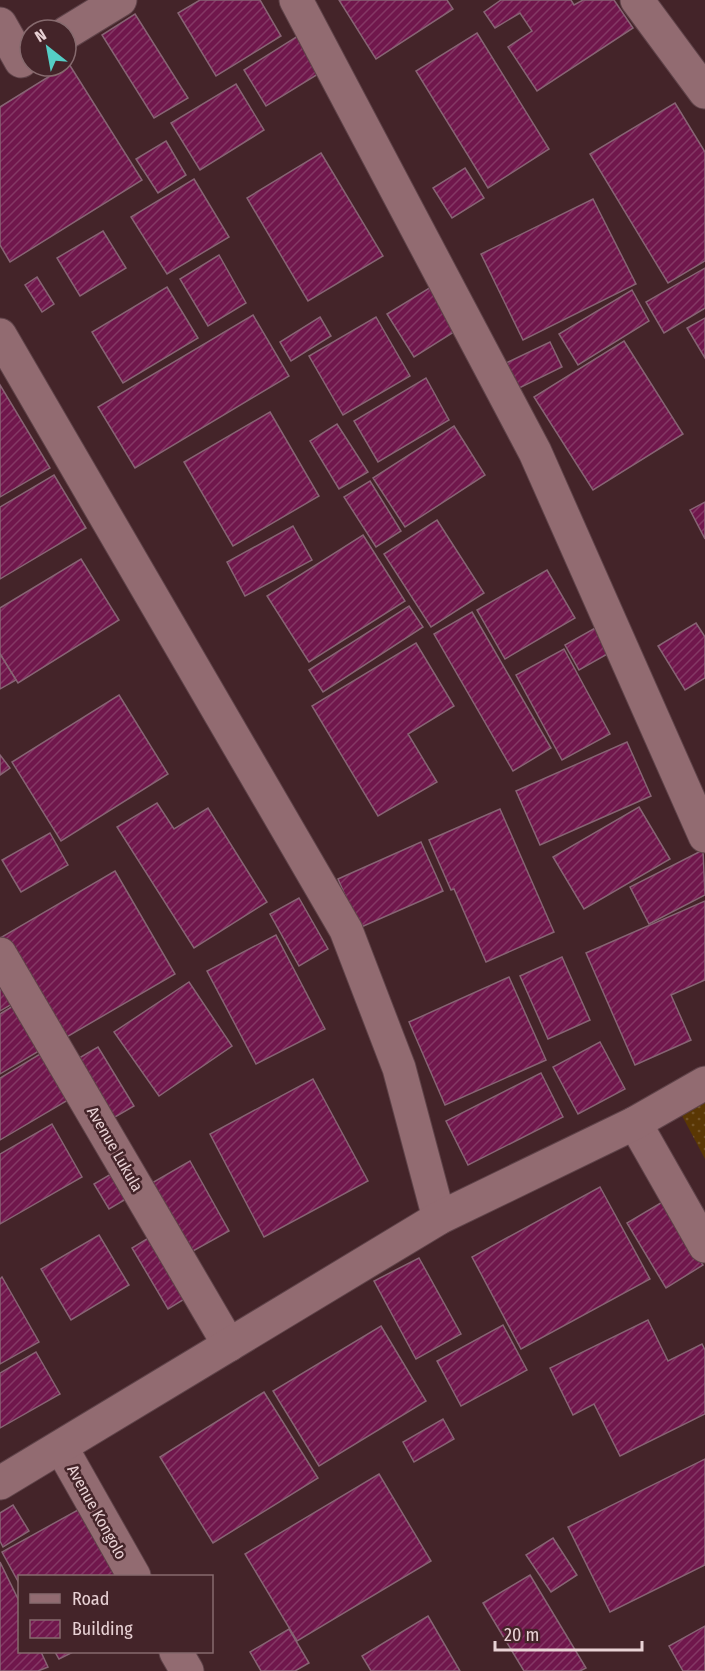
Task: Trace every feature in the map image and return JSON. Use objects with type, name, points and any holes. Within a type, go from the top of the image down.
[{"type":"street","points":[[78,26],[120,0]]},
{"type":"street","points":[[296,0],[535,452],[705,836]]},
{"type":"street","points":[[637,0],[705,92]]},
{"type":"street","points":[[0,24],[17,63]]},
{"type":"street","points":[[0,335],[346,930],[399,1068],[439,1218]]},
{"type":"street","name":"Avenue Lukula","points":[[0,954],[229,1345]]},
{"type":"street","points":[[0,1483],[439,1218],[635,1123],[705,1083]]},
{"type":"street","points":[[635,1123],[705,1246]]},
{"type":"street","name":"Avenue Kongolo","points":[[61,1447],[133,1575]]},
{"type":"street","points":[[177,1653],[187,1671]]},
{"type":"shaded area","points":[[705,1097],[705,1159],[679,1110]]},
{"type":"building","points":[[200,0],[260,0],[281,36],[216,76],[178,13]]},
{"type":"building","points":[[339,0],[447,0],[453,9],[376,59]]},
{"type":"building","points":[[501,0],[571,0],[574,5],[583,0],[614,0],[633,28],[537,91],[508,47],[532,31],[520,13],[495,28],[484,12]]},
{"type":"building","points":[[135,14],[188,98],[154,118],[102,35]]},
{"type":"building","points":[[477,33],[549,149],[488,188],[416,71]]},
{"type":"building","points":[[301,34],[323,71],[266,106],[244,70]]},
{"type":"building","points":[[47,78],[78,78],[142,180],[10,262],[0,245],[0,107]]},
{"type":"building","points":[[236,84],[264,130],[200,170],[171,123]]},
{"type":"building","points":[[675,103],[705,152],[705,261],[668,283],[590,154]]},
{"type":"building","points":[[166,141],[186,175],[158,193],[136,159]]},
{"type":"building","points":[[321,153],[383,256],[308,301],[247,198]]},
{"type":"building","points":[[465,168],[484,198],[452,218],[433,188]]},
{"type":"building","points":[[194,179],[229,237],[167,274],[131,217]]},
{"type":"building","points":[[593,199],[636,284],[523,340],[481,254]]},
{"type":"building","points":[[103,231],[126,268],[80,296],[57,258]]},
{"type":"building","points":[[219,255],[246,303],[208,326],[180,279]]},
{"type":"building","points":[[705,268],[705,308],[664,333],[646,302]]},
{"type":"building","points":[[37,277],[54,304],[42,312],[25,285]]},
{"type":"building","points":[[167,287],[198,338],[123,383],[92,332]]},
{"type":"building","points":[[431,287],[457,330],[414,357],[387,314]]},
{"type":"building","points":[[632,290],[649,321],[578,365],[559,334]]},
{"type":"building","points":[[253,315],[289,376],[135,468],[98,407]]},
{"type":"building","points":[[320,317],[331,336],[291,361],[280,342]]},
{"type":"building","points":[[376,317],[410,376],[343,415],[309,356]]},
{"type":"building","points":[[705,318],[705,358],[687,328]]},
{"type":"building","points":[[624,341],[683,434],[593,490],[534,397]]},
{"type":"building","points":[[550,342],[562,367],[513,391],[500,366]]},
{"type":"building","points":[[426,378],[449,420],[378,462],[354,421]]},
{"type":"building","points":[[0,385],[50,468],[0,497]]},
{"type":"building","points":[[270,412],[319,496],[233,546],[184,462]]},
{"type":"building","points":[[337,424],[368,472],[339,489],[310,441]]},
{"type":"building","points":[[454,426],[485,475],[405,527],[373,478]]},
{"type":"building","points":[[54,475],[86,528],[0,579],[0,507]]},
{"type":"building","points":[[370,481],[401,531],[376,547],[344,497]]},
{"type":"building","points":[[705,502],[705,539],[690,510]]},
{"type":"building","points":[[437,520],[484,593],[431,627],[384,554]]},
{"type":"building","points":[[293,526],[312,560],[245,596],[227,562]]},
{"type":"building","points":[[363,535],[405,601],[309,662],[267,596]]},
{"type":"building","points":[[81,559],[119,620],[18,683],[0,654],[0,608]]},
{"type":"building","points":[[547,570],[575,618],[505,659],[477,610]]},
{"type":"building","points":[[409,606],[423,627],[323,692],[309,670]]},
{"type":"building","points":[[472,612],[551,748],[513,771],[434,634]]},
{"type":"building","points":[[696,623],[705,637],[705,678],[685,690],[658,646]]},
{"type":"building","points":[[597,627],[611,652],[579,670],[565,645]]},
{"type":"building","points":[[416,643],[454,706],[408,734],[437,782],[378,816],[312,706]]},
{"type":"building","points":[[564,649],[610,734],[562,760],[516,675]]},
{"type":"building","points":[[0,654],[16,680],[0,689]]},
{"type":"building","points":[[119,695],[168,774],[61,841],[12,762]]},
{"type":"building","points":[[627,742],[651,796],[540,845],[516,791]]},
{"type":"building","points":[[0,755],[10,768],[0,775]]},
{"type":"building","points":[[157,803],[174,829],[208,808],[267,902],[194,948],[117,827]]},
{"type":"building","points":[[639,807],[670,859],[584,909],[553,857]]},
{"type":"building","points":[[500,809],[554,932],[486,962],[454,889],[451,890],[429,840]]},
{"type":"building","points":[[50,833],[68,865],[21,892],[2,860]]},
{"type":"building","points":[[421,842],[443,891],[359,928],[338,879]]},
{"type":"building","points":[[703,850],[705,895],[649,924],[630,887]]},
{"type":"building","points":[[115,871],[175,974],[58,1042],[0,943],[0,938]]},
{"type":"building","points":[[299,898],[328,949],[299,966],[270,914]]},
{"type":"building","points":[[705,901],[705,980],[671,995],[691,1040],[635,1065],[586,953]]},
{"type":"building","points":[[276,935],[325,1029],[256,1064],[207,971]]},
{"type":"building","points":[[562,957],[590,1020],[548,1039],[520,976]]},
{"type":"building","points":[[0,967],[19,1000],[0,1011]]},
{"type":"building","points":[[509,977],[546,1060],[445,1105],[409,1022]]},
{"type":"building","points":[[189,982],[232,1046],[159,1096],[114,1032]]},
{"type":"building","points":[[13,1006],[39,1051],[0,1074],[0,1014]]},
{"type":"building","points":[[600,1042],[625,1089],[578,1114],[553,1067]]},
{"type":"building","points":[[98,1047],[134,1106],[103,1124],[67,1065]]},
{"type":"building","points":[[40,1054],[68,1100],[0,1140],[0,1078]]},
{"type":"building","points":[[541,1073],[563,1117],[468,1165],[446,1121]]},
{"type":"building","points":[[313,1079],[368,1181],[264,1237],[210,1134]]},
{"type":"building","points":[[52,1124],[82,1177],[0,1224],[0,1154]]},
{"type":"building","points":[[190,1161],[229,1231],[184,1256],[145,1187]]},
{"type":"building","points":[[123,1167],[138,1192],[109,1209],[94,1184]]},
{"type":"building","points":[[600,1187],[650,1279],[521,1349],[472,1257]]},
{"type":"building","points":[[664,1201],[703,1265],[666,1288],[627,1223]]},
{"type":"building","points":[[160,1231],[196,1292],[168,1309],[132,1248]]},
{"type":"building","points":[[99,1235],[129,1285],[71,1320],[41,1269]]},
{"type":"building","points":[[419,1258],[461,1334],[416,1359],[374,1281]]},
{"type":"building","points":[[2,1277],[39,1342],[0,1364],[0,1279]]},
{"type":"building","points":[[648,1320],[668,1361],[702,1344],[705,1350],[705,1414],[620,1456],[594,1404],[573,1415],[550,1368]]},
{"type":"building","points":[[503,1325],[527,1370],[461,1406],[437,1361]]},
{"type":"building","points":[[381,1326],[426,1401],[319,1466],[273,1391]]},
{"type":"building","points":[[36,1352],[60,1394],[0,1428],[0,1373]]},
{"type":"building","points":[[264,1392],[318,1478],[213,1543],[160,1457]]},
{"type":"building","points":[[443,1419],[454,1439],[414,1462],[403,1442]]},
{"type":"building","points":[[705,1459],[705,1565],[610,1612],[568,1527]]},
{"type":"building","points":[[379,1474],[431,1561],[297,1641],[245,1554]]},
{"type":"building","points":[[13,1505],[29,1531],[3,1547],[0,1541],[0,1513]]},
{"type":"building","points":[[87,1505],[125,1575],[18,1575],[18,1581],[2,1552]]},
{"type":"building","points":[[553,1538],[577,1575],[551,1592],[526,1555]]},
{"type":"building","points":[[0,1562],[18,1599],[18,1653],[41,1653],[48,1667],[38,1671],[0,1671]]},
{"type":"building","points":[[530,1575],[586,1668],[580,1671],[524,1671],[483,1603]]},
{"type":"building","points":[[428,1616],[460,1671],[371,1671],[362,1656]]},
{"type":"building","points":[[705,1626],[705,1671],[683,1671],[669,1646]]},
{"type":"building","points":[[289,1629],[309,1663],[295,1671],[261,1671],[250,1652]]},
{"type":"building","points":[[56,1653],[71,1653],[59,1659]]}]
